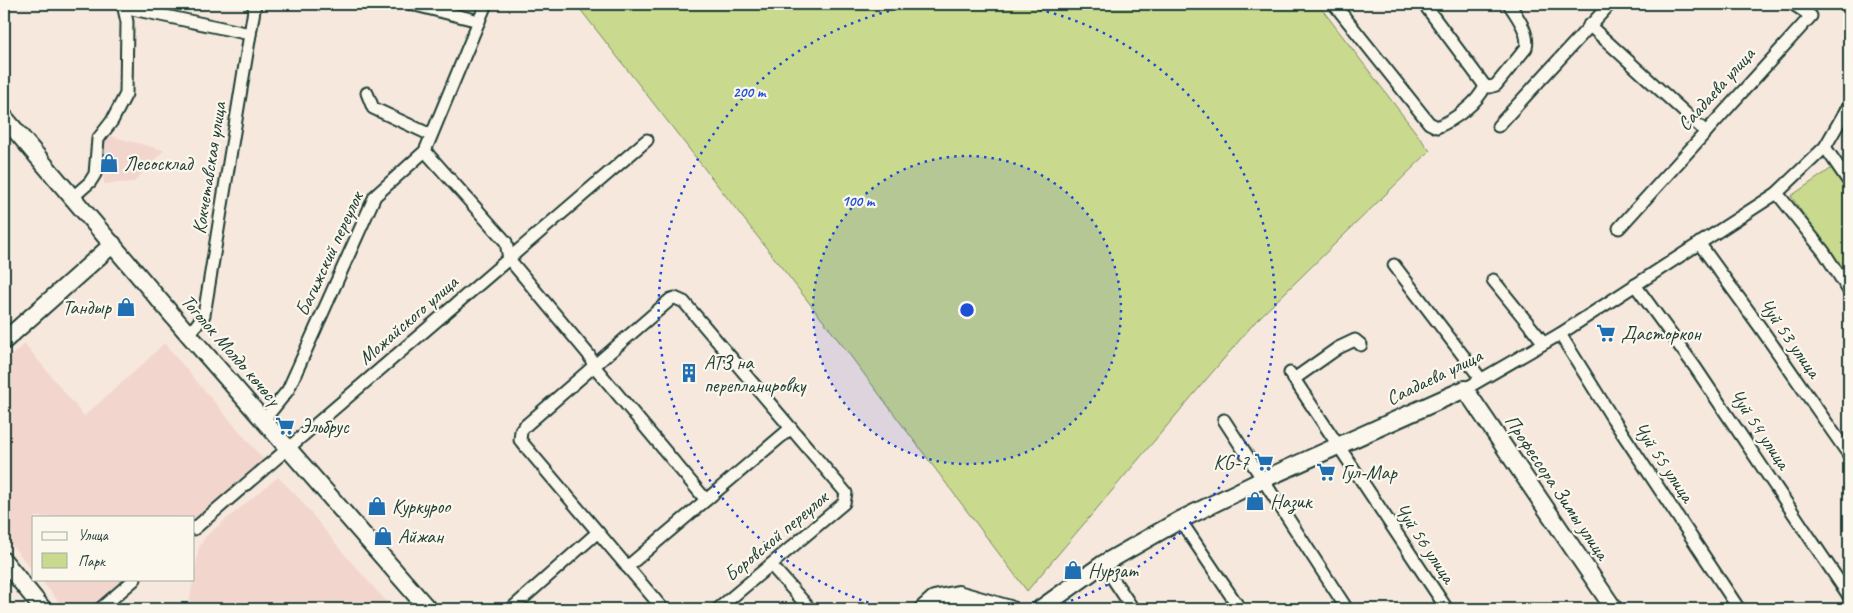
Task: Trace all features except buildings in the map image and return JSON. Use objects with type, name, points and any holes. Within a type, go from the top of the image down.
[{"type":"street","name":"Кокчетавская улица","points":[[189,335],[204,315],[255,4]]},
{"type":"street","points":[[412,4],[479,21]]},
{"type":"street","name":"Багижский переулок","points":[[264,420],[288,390],[375,196],[425,151],[486,4]]},
{"type":"street","points":[[1334,4],[1429,123],[1437,127],[1445,124],[1471,104],[1482,93],[1485,86]]},
{"type":"street","points":[[1424,4],[1485,86],[1490,87],[1496,84],[1526,48],[1528,42],[1510,4]]},
{"type":"street","points":[[1498,126],[1610,4]]},
{"type":"street","name":"Саадаева улица","points":[[1619,228],[1811,16],[1793,4]]},
{"type":"street","points":[[73,198],[90,182],[95,174],[98,139],[112,121],[126,94],[127,22],[123,5],[250,34]]},
{"type":"street","points":[[1589,25],[1706,132]]},
{"type":"street","points":[[368,93],[374,108],[432,135]]},
{"type":"street","name":"Саадаева улица","points":[[1040,609],[1103,564],[1180,520],[1262,480],[1465,389],[1560,334],[1777,193],[1825,147],[1849,105]]},
{"type":"street","name":"Тоголок Молдо көчөсү","points":[[4,117],[189,335],[428,609]]},
{"type":"street","name":"Можайского улица","points":[[195,528],[647,140]]},
{"type":"street","points":[[1825,147],[1849,182]]},
{"type":"street","points":[[425,151],[506,242],[508,259],[706,500]]},
{"type":"street","points":[[1777,193],[1824,252],[1849,291]]},
{"type":"street","name":"Чуй 53 улица","points":[[1699,243],[1760,326],[1849,455]]},
{"type":"street","points":[[4,341],[113,244]]},
{"type":"street","points":[[1394,265],[1481,379]]},
{"type":"street","points":[[1493,280],[1544,343]]},
{"type":"street","name":"Чуй 54 улица","points":[[1635,285],[1695,366],[1849,596]]},
{"type":"street","name":"Боровской переулок","points":[[663,609],[520,440],[520,435],[524,427],[671,299],[680,299],[844,489],[846,498],[844,503],[718,609]]},
{"type":"street","name":"Чуй 55 улица","points":[[1560,334],[1613,419],[1740,609]]},
{"type":"street","name":"Чуй 56 улица","points":[[1361,345],[1355,340],[1292,376],[1447,609]]},
{"type":"street","name":"Профессора Зимы улица","points":[[1465,389],[1614,609]]},
{"type":"street","points":[[1224,420],[1348,609]]},
{"type":"street","points":[[627,567],[791,428]]},
{"type":"street","points":[[1180,520],[1240,609]]},
{"type":"street","points":[[511,609],[598,532]]},
{"type":"street","points":[[4,561],[43,609]]},
{"type":"street","points":[[1103,564],[1133,609]]},
{"type":"street","points":[[771,565],[810,609]]},
{"type":"street","points":[[100,609],[134,580]]},
{"type":"street","points":[[923,609],[934,599],[958,594],[1010,609]]},
{"type":"shaded area","points":[[111,136],[164,150],[134,182],[104,184],[103,141]]},
{"type":"shaded area","points":[[164,343],[265,461],[195,520],[195,516],[32,516],[32,570],[4,536],[4,361],[25,344],[84,416]]},
{"type":"shaded area","points":[[278,477],[298,497],[346,556],[393,609],[188,609],[193,580],[195,580],[199,547],[206,536]]},
{"type":"shaded area","points":[[41,580],[124,580],[89,609],[65,609]]},
{"type":"green space","points":[[576,4],[1318,4],[1430,151],[1255,322],[1027,591],[846,350]]},
{"type":"green space","points":[[1832,168],[1849,194],[1849,282],[1791,196]]},
{"type":"place","name":"Лесосклад","points":[[109,163]]},
{"type":"place","name":"Тандыр","points":[[126,307]]},
{"type":"place","name":"Дасторкон","points":[[1606,333]]},
{"type":"place","name":"АТЗ на перепланировку","points":[[689,373]]},
{"type":"place","name":"Эльбрус","points":[[285,426]]},
{"type":"place","name":"KG-7","points":[[1264,462]]},
{"type":"place","name":"Гул-Мар","points":[[1326,472]]},
{"type":"place","name":"Назик","points":[[1255,501]]},
{"type":"place","name":"Куркуроо","points":[[377,506]]},
{"type":"place","name":"Айжан","points":[[383,536]]},
{"type":"place","name":"Нурзат","points":[[1073,570]]}]
